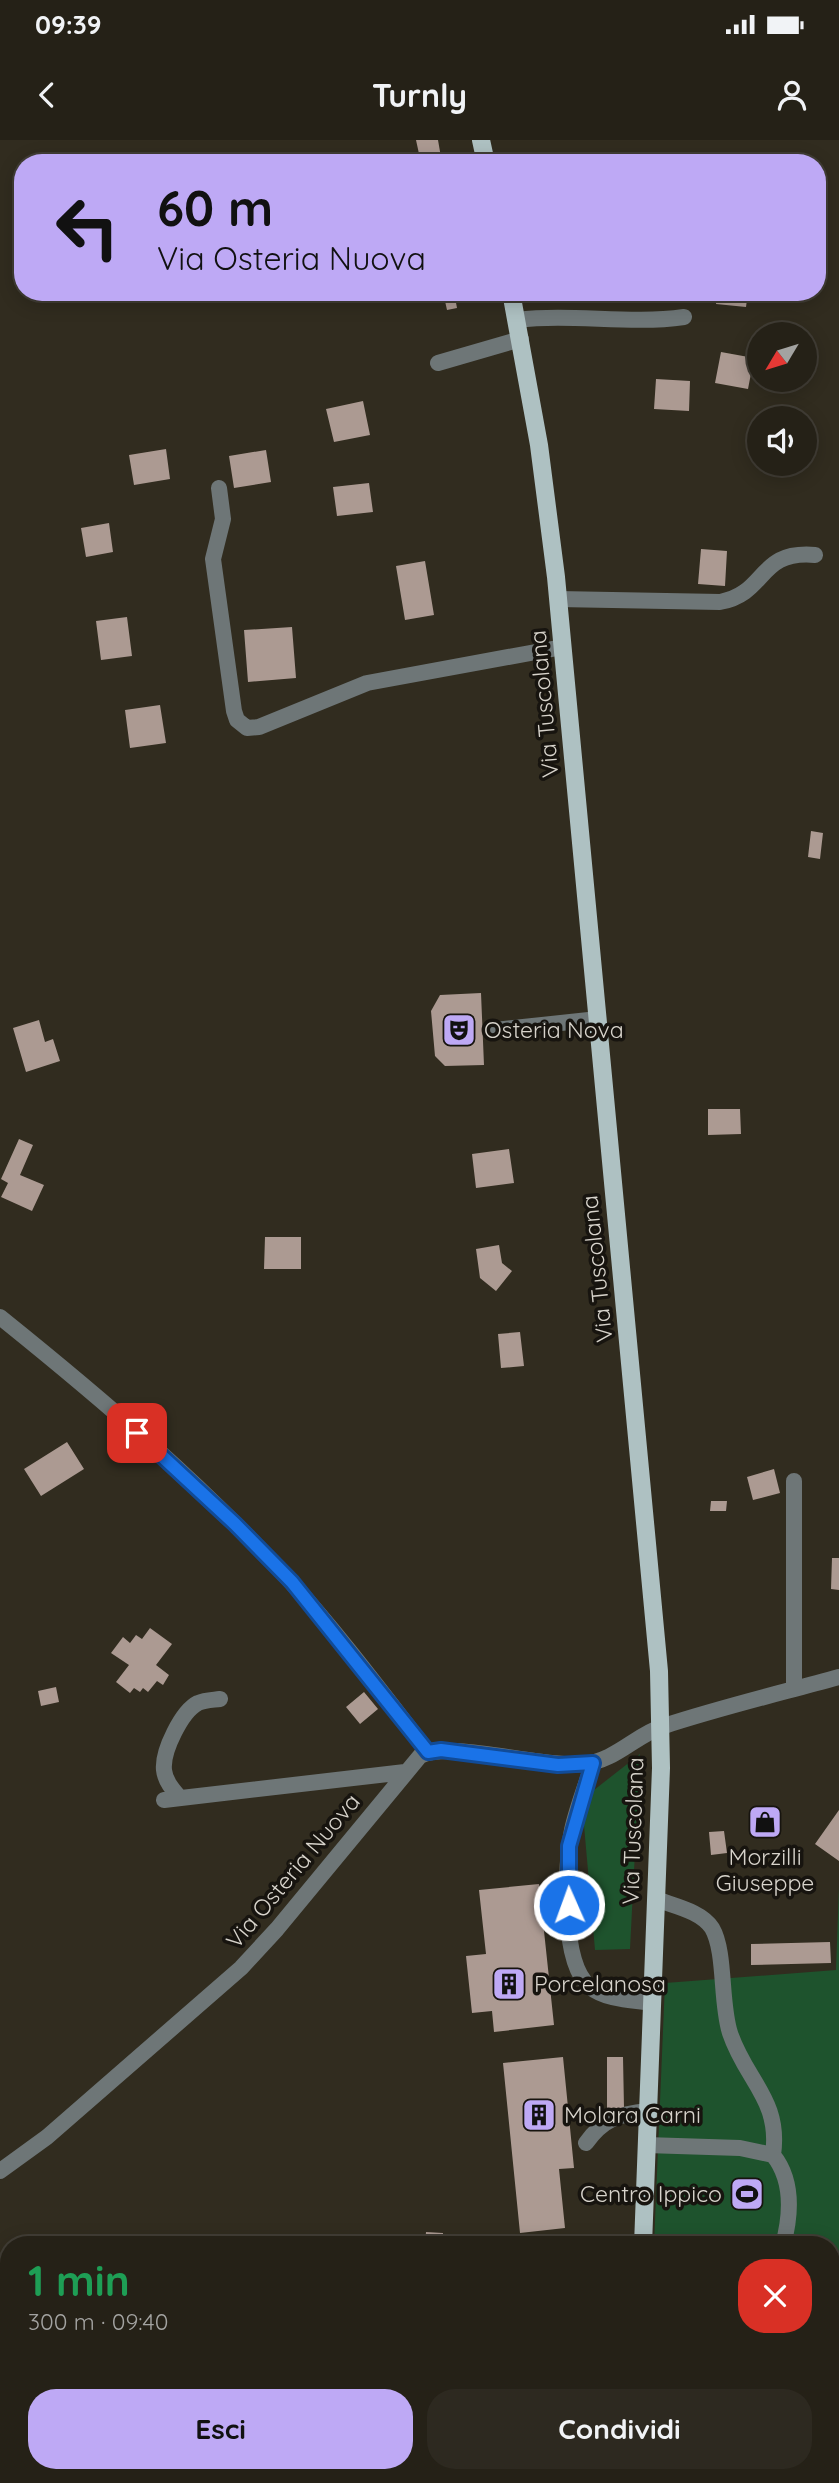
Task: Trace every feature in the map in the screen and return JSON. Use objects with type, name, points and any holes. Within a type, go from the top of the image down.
[{"type":"main road","name":"Via Tuscolana","points":[[513,301],[542,467],[558,599],[651,1568],[661,1727],[643,2236]]},
{"type":"street","points":[[517,320],[565,316],[647,321],[684,317]]},
{"type":"street","points":[[438,363],[521,339]]},
{"type":"street","points":[[219,488],[223,519],[213,559],[234,711],[240,724],[247,728],[259,727],[367,683],[563,648]]},
{"type":"street","points":[[558,599],[720,603],[748,591],[779,558],[794,554],[815,555]]},
{"type":"street","points":[[495,1030],[598,1019]]},
{"type":"street","points":[[0,1317],[117,1414],[235,1524],[324,1620],[428,1752],[441,1750],[558,1765],[593,1763],[617,1754],[661,1727],[839,1677]]},
{"type":"street","points":[[793,1481],[793,1689]]},
{"type":"street","points":[[220,1699],[198,1703],[190,1709],[169,1748],[164,1770],[172,1799],[405,1772]]},
{"type":"street","name":"Via Osteria Nuova","points":[[0,2171],[47,2137],[241,1968],[282,1923],[405,1772],[428,1752]]},
{"type":"street","points":[[593,1763],[576,1816],[568,1857],[570,1926],[575,1966],[582,1979],[598,1992],[652,2003]]},
{"type":"street","points":[[656,1899],[696,1914],[712,1929],[717,1943],[722,1999],[728,2029],[739,2056],[773,2115],[773,2155],[783,2169],[788,2189],[789,2213],[785,2236]]},
{"type":"street","points":[[586,2143],[608,2119],[623,2113],[648,2111]]},
{"type":"street","points":[[646,2145],[740,2148],[773,2155]]},
{"type":"green space","points":[[640,1754],[630,1949],[595,1950],[583,1814],[594,1790]]},
{"type":"green space","name":"Centro Ippico","points":[[839,1886],[839,2236],[654,2236],[665,1983],[836,1970]]},
{"type":"building","points":[[416,140],[438,140],[440,154],[419,154]]},
{"type":"building","points":[[445,301],[456,301],[457,308],[447,310]]},
{"type":"building","points":[[716,301],[747,301],[746,307],[716,304]]},
{"type":"building","points":[[721,352],[747,357],[747,389],[715,383]]},
{"type":"building","points":[[656,379],[690,381],[689,411],[654,409]]},
{"type":"building","points":[[363,401],[370,435],[334,442],[326,409]]},
{"type":"building","points":[[166,449],[170,479],[134,485],[129,455]]},
{"type":"building","points":[[266,450],[271,482],[234,488],[229,456]]},
{"type":"building","points":[[369,483],[373,512],[337,516],[333,487]]},
{"type":"building","points":[[109,523],[113,552],[86,557],[81,528]]},
{"type":"building","points":[[701,549],[727,551],[725,586],[698,584]]},
{"type":"building","points":[[425,561],[434,615],[405,620],[396,566]]},
{"type":"building","points":[[127,617],[132,656],[101,660],[96,621]]},
{"type":"building","points":[[292,627],[296,678],[248,682],[244,630]]},
{"type":"building","points":[[160,705],[166,743],[130,748],[125,710]]},
{"type":"building","points":[[811,831],[823,833],[820,859],[808,857]]},
{"type":"building","points":[[481,993],[484,1065],[445,1066],[435,1056],[431,1011],[440,995]]},
{"type":"building","points":[[39,1020],[45,1042],[53,1039],[60,1061],[26,1072],[13,1028]]},
{"type":"building","points":[[708,1109],[740,1109],[741,1134],[708,1135]]},
{"type":"building","points":[[19,1139],[33,1145],[20,1175],[44,1185],[32,1211],[1,1197],[8,1183],[1,1179]]},
{"type":"building","points":[[509,1149],[514,1183],[476,1188],[472,1154]]},
{"type":"building","points":[[265,1237],[301,1237],[301,1269],[264,1269]]},
{"type":"building","points":[[499,1245],[502,1263],[512,1271],[496,1291],[480,1278],[476,1249]]},
{"type":"building","points":[[520,1332],[524,1366],[501,1368],[498,1334]]},
{"type":"building","points":[[67,1442],[84,1469],[41,1496],[24,1469]]},
{"type":"building","points":[[774,1469],[780,1493],[753,1500],[747,1477]]},
{"type":"building","points":[[711,1501],[727,1501],[726,1511],[710,1511]]},
{"type":"building","points":[[832,1558],[839,1558],[839,1590],[831,1589]]},
{"type":"building","points":[[150,1628],[172,1644],[156,1665],[169,1675],[163,1685],[157,1681],[148,1692],[143,1688],[140,1692],[134,1688],[130,1693],[116,1682],[129,1665],[111,1653],[123,1637],[130,1643],[136,1635],[142,1639]]},
{"type":"building","points":[[56,1687],[59,1702],[41,1706],[38,1691]]},
{"type":"building","points":[[364,1692],[378,1709],[360,1724],[346,1707]]},
{"type":"building","points":[[839,1810],[839,1861],[815,1844]]},
{"type":"building","points":[[724,1831],[727,1853],[711,1855],[709,1832]]},
{"type":"building","name":"Porcelanosa","points":[[539,1884],[554,2025],[494,2032],[492,2011],[472,2013],[466,1956],[486,1954],[479,1890]]},
{"type":"building","points":[[830,1942],[831,1963],[751,1965],[751,1944]]},
{"type":"building","name":"Molara Carni","points":[[563,2057],[574,2168],[559,2169],[565,2228],[520,2233],[503,2063]]},
{"type":"building","points":[[607,2057],[623,2057],[624,2108],[607,2108]]},
{"type":"building","points":[[426,2232],[443,2233],[443,2236],[426,2236]]},
{"type":"place","name":"Osteria Nova","points":[[459,1030]]},
{"type":"place","name":"Morzilli Giuseppe","points":[[765,1822]]},
{"type":"place","name":"Porcelanosa","points":[[509,1984]]},
{"type":"place","name":"Molara Carni","points":[[539,2115]]},
{"type":"place","name":"Centro Ippico","points":[[747,2194]]},
{"type":"route","points":[[137,1433],[235,1524],[292,1582],[342,1641],[428,1752],[441,1750],[558,1765],[593,1763],[569,1846],[569,1905]]}]
